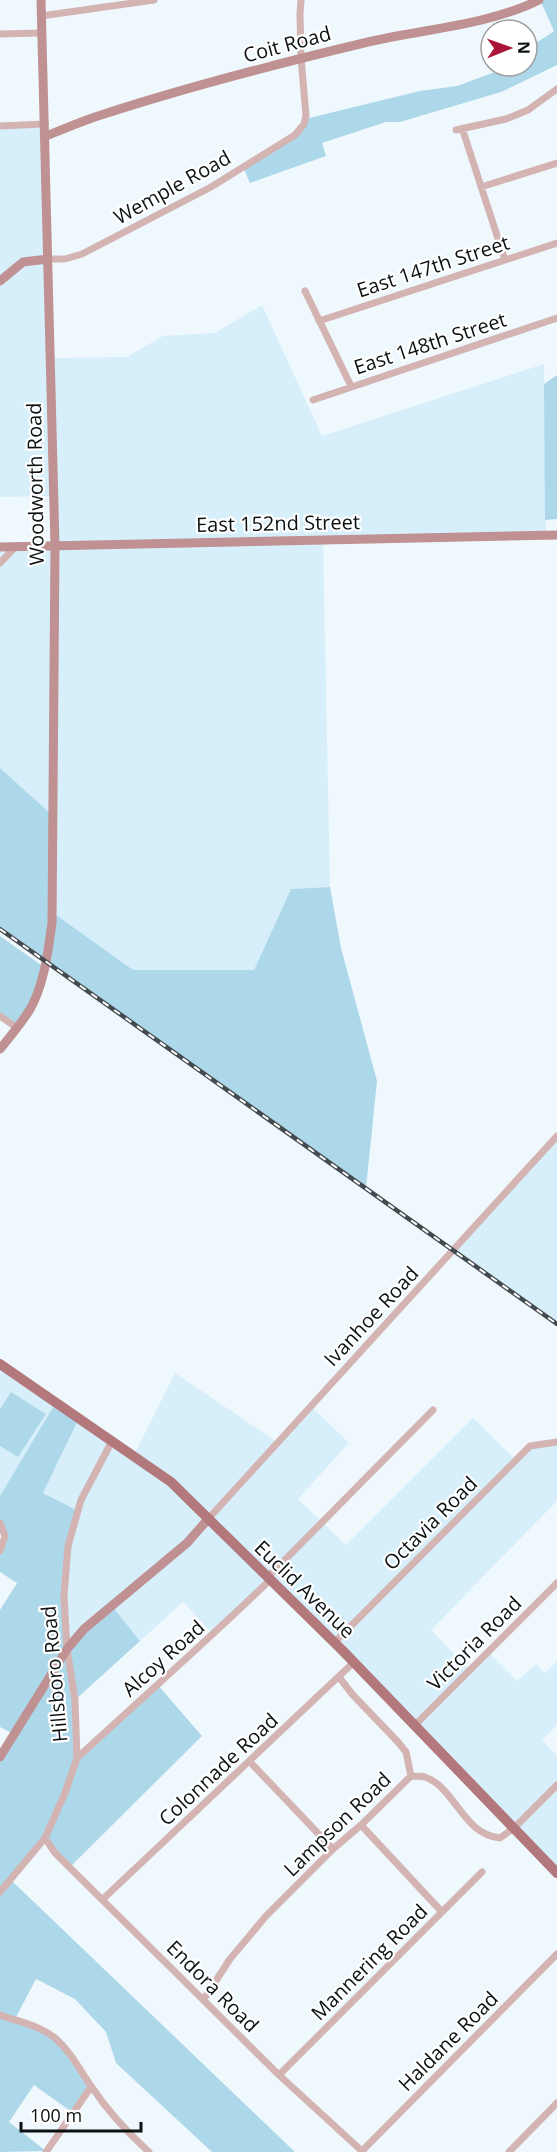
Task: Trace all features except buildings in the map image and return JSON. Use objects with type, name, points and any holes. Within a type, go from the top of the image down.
[{"type":"main road","name":"Euclid Avenue","points":[[0,1364],[171,1482],[335,1642],[557,1873]]},
{"type":"street","name":"Woodworth Road","points":[[0,1050],[17,1028],[34,999],[44,967],[52,923],[55,546],[41,0]]},
{"type":"street","points":[[41,16],[154,0]]},
{"type":"street","points":[[300,58],[301,0]]},
{"type":"street","name":"Coit Road","points":[[45,136],[99,116],[300,58],[404,33],[488,20],[524,8],[539,0]]},
{"type":"street","points":[[0,34],[42,33]]},
{"type":"street","name":"Wemple Road","points":[[48,259],[65,259],[82,254],[200,193],[295,135],[304,124],[306,115],[300,58]]},
{"type":"street","points":[[506,260],[459,129],[506,119],[528,110],[557,89]]},
{"type":"street","points":[[0,126],[45,124]]},
{"type":"street","points":[[481,187],[557,163]]},
{"type":"street","name":"East 147th Street","points":[[319,321],[557,243]]},
{"type":"street","points":[[0,281],[23,262],[48,259]]},
{"type":"street","points":[[305,291],[351,386]]},
{"type":"street","name":"East 148th Street","points":[[313,400],[557,318]]},
{"type":"street","name":"East 152nd Street","points":[[0,547],[557,535]]},
{"type":"street","points":[[0,563],[15,547]]},
{"type":"street","points":[[0,1016],[17,1028]]},
{"type":"street","name":"Ivanhoe Road","points":[[209,1518],[557,1136]]},
{"type":"street","name":"Alcoy Road","points":[[77,1758],[214,1635],[433,1410]]},
{"type":"street","name":"Hillsboro Road","points":[[0,1892],[45,1838],[65,1793],[77,1758],[75,1700],[67,1649],[64,1596],[68,1546],[81,1500],[112,1441]]},
{"type":"street","name":"Octavia Road","points":[[335,1642],[530,1446],[557,1442]]},
{"type":"street","points":[[0,1756],[67,1649],[84,1629],[187,1543],[209,1518]]},
{"type":"street","points":[[0,1523],[5,1536],[0,1551]]},
{"type":"street","name":"Victoria Road","points":[[414,1726],[557,1583]]},
{"type":"street","name":"Colonnade Road","points":[[103,1899],[354,1662]]},
{"type":"street","points":[[339,1677],[402,1747],[409,1763],[411,1776]]},
{"type":"street","points":[[250,1762],[333,1849]]},
{"type":"street","name":"Lampson Road","points":[[204,1999],[230,1959],[266,1917],[333,1849],[411,1776],[426,1778],[437,1785],[475,1828],[487,1838],[500,1838],[514,1828]]},
{"type":"street","points":[[514,1828],[557,1785]]},
{"type":"street","points":[[361,1825],[442,1912]]},
{"type":"street","name":"Endora Road","points":[[45,1838],[55,1852],[279,2075],[363,2152]]},
{"type":"street","name":"Mannering Road","points":[[279,2075],[482,1872]]},
{"type":"street","name":"Haldane Road","points":[[363,2152],[557,1954]]},
{"type":"street","points":[[0,2015],[37,2027],[54,2038],[74,2058],[91,2086],[123,2125],[149,2152]]},
{"type":"street","points":[[46,2152],[91,2086]]},
{"type":"street","points":[[509,2152],[557,2103]]},
{"type":"shaded area","points":[[540,0],[557,0],[557,65],[539,74],[539,41],[554,31]]},
{"type":"shaded area","points":[[479,78],[530,78],[501,92],[400,122],[386,122],[322,143],[326,156],[250,183],[243,167],[295,135],[305,119],[420,91],[457,86]]},
{"type":"shaded area","points":[[45,124],[51,358],[127,357],[163,336],[215,333],[262,305],[322,436],[544,364],[546,535],[323,541],[330,887],[291,889],[254,970],[133,970],[52,912],[51,814],[0,768],[0,547],[55,546],[54,496],[0,497],[0,126]]},
{"type":"shaded area","points":[[557,375],[557,519],[545,520],[544,384]]},
{"type":"shaded area","points":[[0,768],[51,814],[52,912],[133,970],[254,970],[291,889],[330,887],[341,948],[377,1081],[366,1188],[0,929]]},
{"type":"shaded area","points":[[0,936],[44,967],[39,988],[17,1028],[0,1016]]},
{"type":"shaded area","points":[[557,1136],[557,1324],[454,1250]]},
{"type":"shaded area","points":[[0,1364],[56,1402],[0,1496]]},
{"type":"shaded area","points":[[175,1373],[277,1442],[311,1406],[349,1443],[298,1499],[346,1545],[473,1418],[516,1460],[530,1446],[557,1442],[557,1501],[431,1630],[470,1670],[488,1652],[517,1681],[536,1664],[545,1673],[557,1661],[557,1725],[542,1740],[557,1756],[557,1873],[270,1581],[214,1635],[183,1602],[140,1641],[112,1606],[67,1649],[43,1493],[79,1418],[134,1455]]},
{"type":"shaded area","points":[[11,1392],[46,1414],[18,1457],[0,1446],[0,1409]]},
{"type":"shaded area","points":[[56,1402],[79,1418],[43,1493],[78,1511],[68,1546],[64,1596],[67,1648],[112,1606],[140,1641],[75,1700],[77,1757],[157,1684],[202,1736],[70,1867],[45,1838],[11,1880],[295,2152],[212,2152],[116,2063],[106,2032],[75,1999],[36,1979],[15,2019],[54,2038],[91,2087],[73,2113],[34,2085],[9,2122],[46,2151],[0,2152],[0,1757],[14,1734],[0,1727],[0,1610],[17,1583],[0,1572],[0,1551],[3,1543],[0,1496]]},
{"type":"railway","points":[[0,929],[557,1324]]}]
